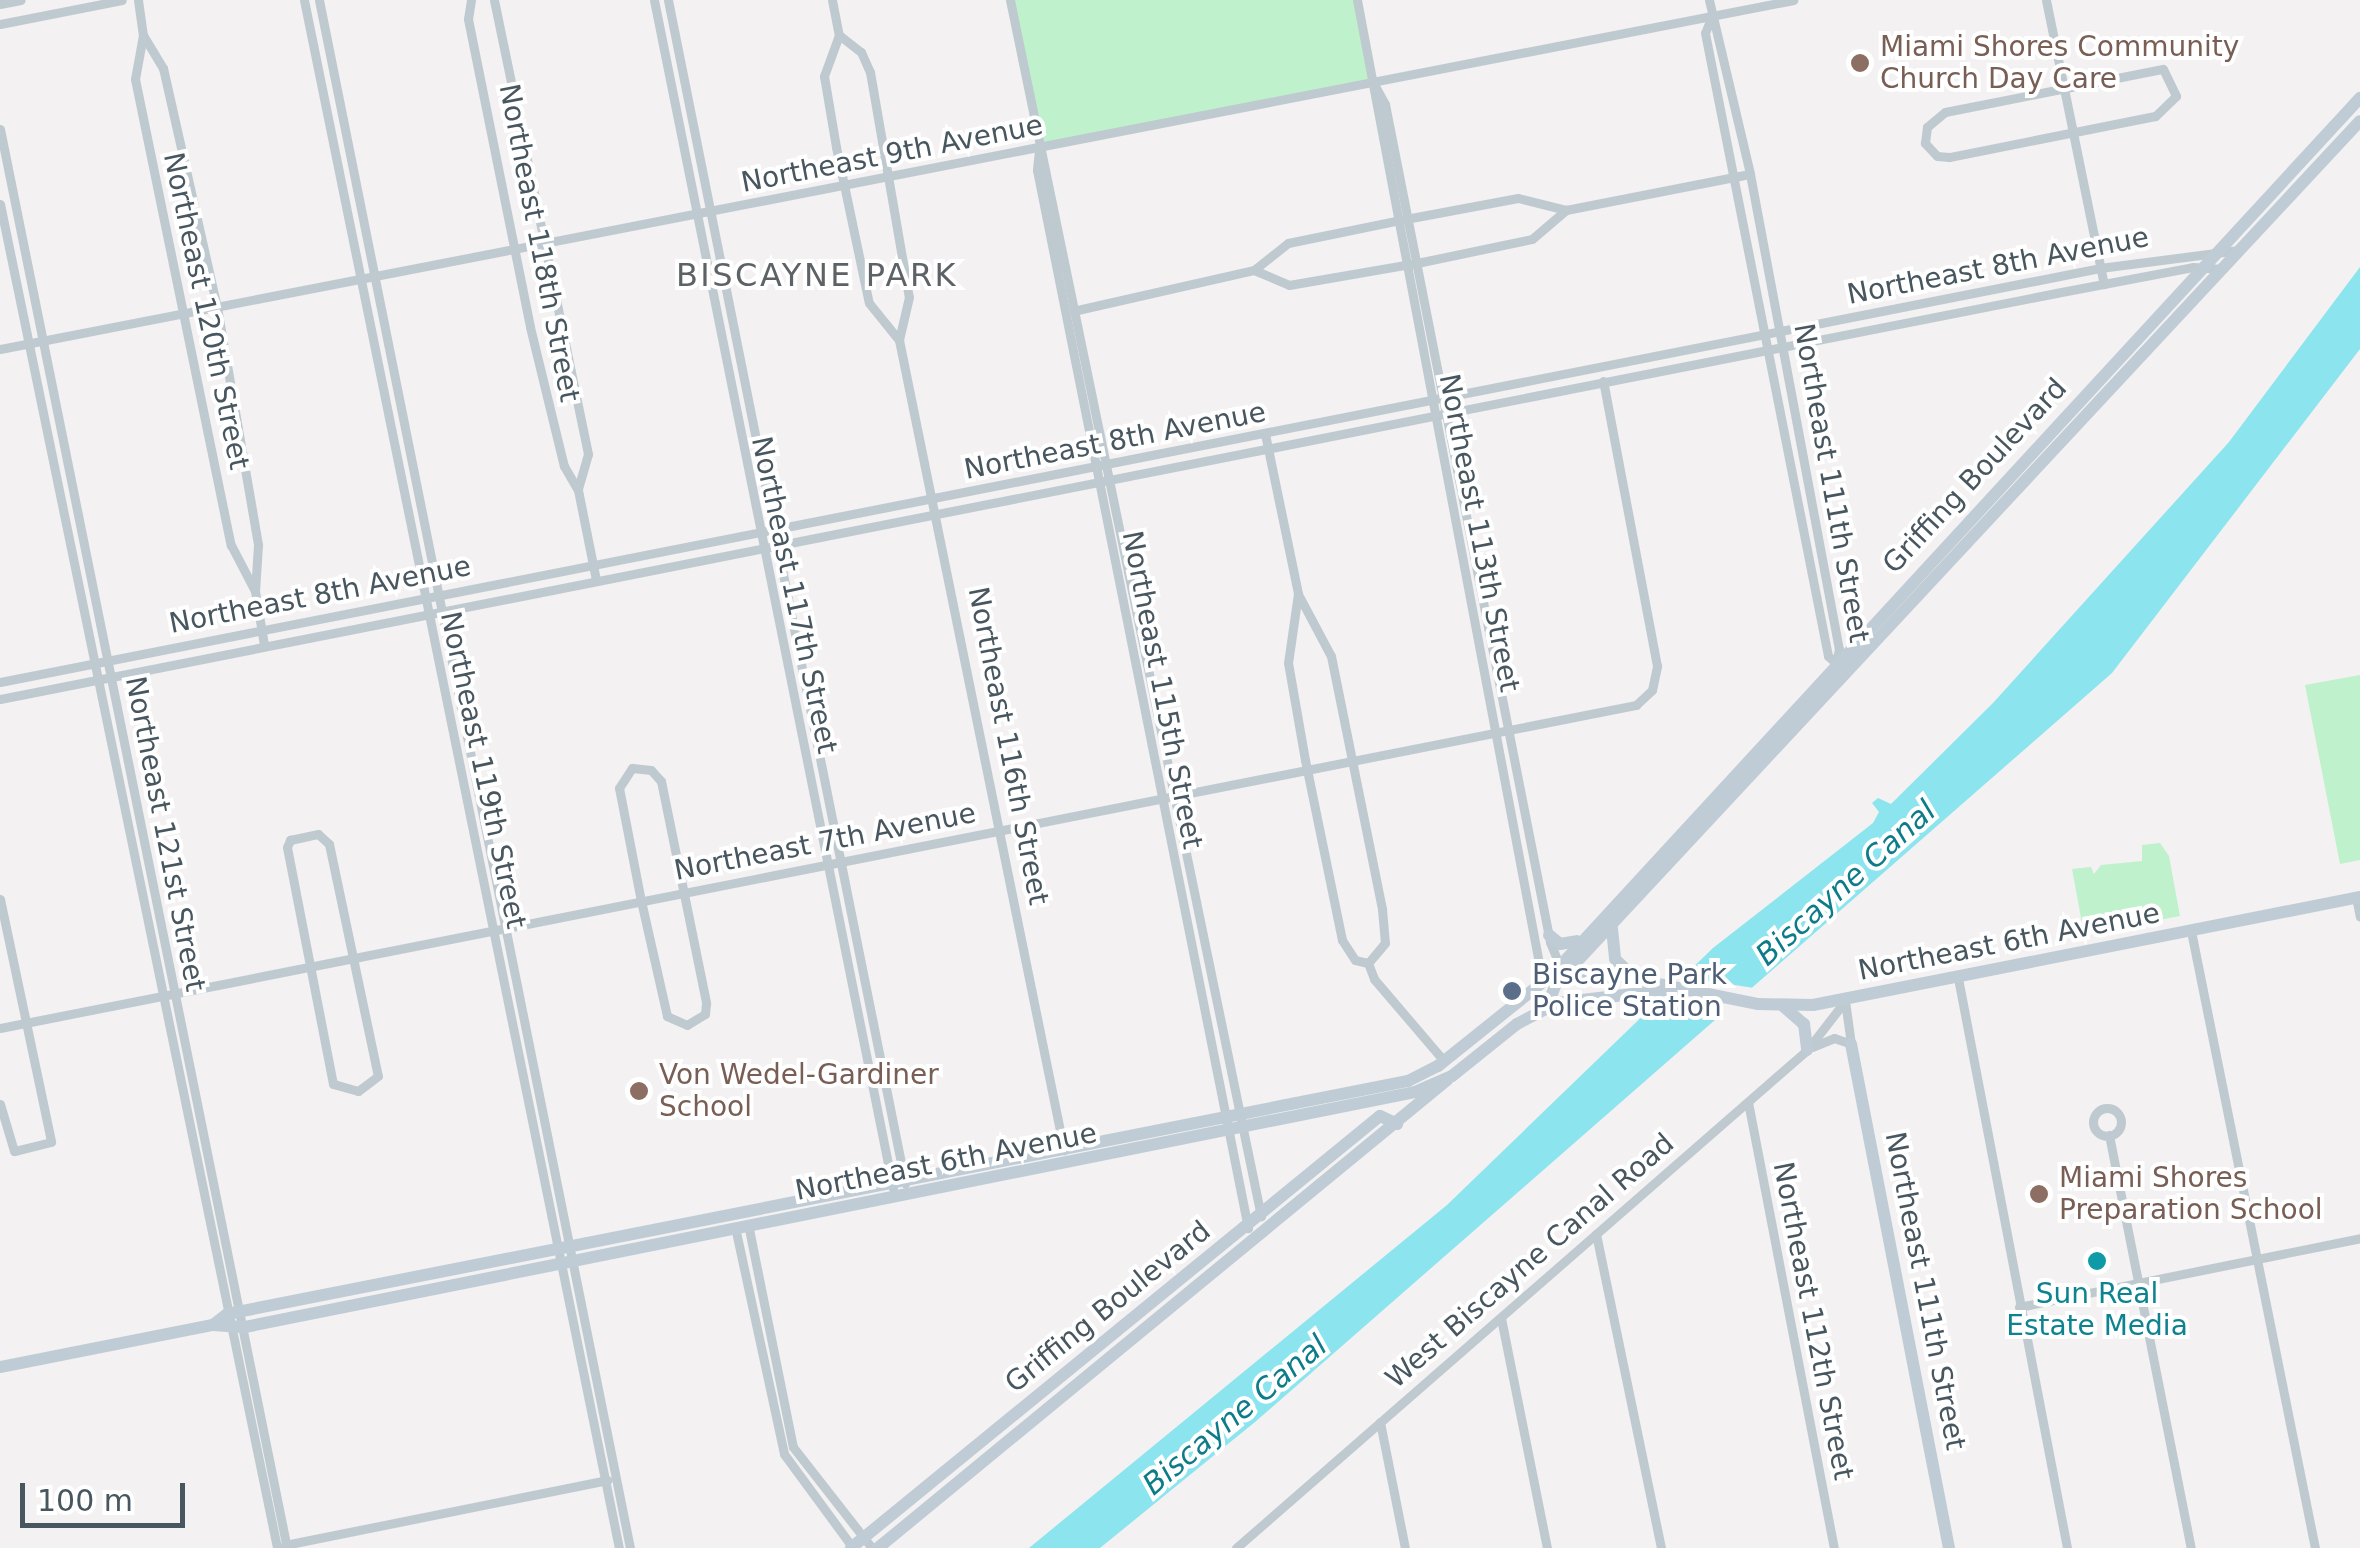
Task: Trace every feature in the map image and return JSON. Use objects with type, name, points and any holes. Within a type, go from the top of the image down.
[{"type":"street","points":[[0,4],[21,0]]},
{"type":"street","points":[[0,24],[122,0]]},
{"type":"street","name":"Northeast 120th Street","points":[[138,0],[144,34],[163,68],[217,307],[258,546],[256,591],[264,645]]},
{"type":"street","name":"Northeast 119th Street","points":[[304,0],[357,282],[492,930],[565,1248]]},
{"type":"street","name":"Northeast 119th Street","points":[[320,0],[506,927],[619,1548]]},
{"type":"street","name":"Northeast 118th Street","points":[[470,0],[468,19],[549,412],[564,466],[578,490],[596,580]]},
{"type":"street","name":"Northeast 118th Street","points":[[494,0],[588,454],[578,490]]},
{"type":"street","name":"Northeast 117th Street","points":[[654,0],[756,533],[901,1196]]},
{"type":"street","name":"Northeast 117th Street","points":[[668,0],[898,1182]]},
{"type":"street","name":"Northeast 116th Street","points":[[832,0],[839,35],[824,76],[869,304],[900,340]]},
{"type":"street","name":"Northeast 115th Street","points":[[1010,0],[1040,147],[1051,170],[1239,1121],[1260,1214],[1268,1227]]},
{"type":"street","name":"Northeast 113th Street","points":[[1357,0],[1432,417],[1540,963],[1558,976]]},
{"type":"street","name":"Northeast 111th Street","points":[[1708,0],[1721,34],[1750,174],[1840,648],[1836,662],[1828,656],[1705,33],[1712,15]]},
{"type":"street","name":"Northeast 9th Avenue","points":[[0,349],[517,252],[1793,0]]},
{"type":"street","points":[[2046,0],[2104,284]]},
{"type":"street","name":"Northeast 120th Street","points":[[144,34],[135,78],[231,545],[256,591]]},
{"type":"street","name":"Northeast 116th Street","points":[[839,35],[861,52],[870,72],[908,297],[900,340],[1065,1156]]},
{"type":"street","points":[[2162,69],[2174,88],[2174,102],[2161,113],[1943,157],[1925,143],[1927,127],[1945,112],[2064,88],[2162,69]]},
{"type":"street","name":"Northeast 113th Street","points":[[1374,84],[1385,104],[1558,976]]},
{"type":"street","name":"Griffing Boulevard","points":[[1547,1007],[1558,976],[1577,942],[2360,98]]},
{"type":"street","name":"Griffing Boulevard","points":[[1419,1077],[1558,976],[1612,929],[2360,121]]},
{"type":"street","name":"Northeast 121st Street","points":[[0,128],[174,993],[234,1313]]},
{"type":"street","name":"Northeast 115th Street","points":[[1040,147],[1037,170],[1098,483],[1224,1124],[1246,1226],[1254,1238]]},
{"type":"street","points":[[1065,312],[1254,270],[1288,243],[1408,218],[1518,198],[1566,210],[1750,174]]},
{"type":"street","name":"Northeast 121st Street","points":[[0,204],[162,996],[238,1328],[282,1547]]},
{"type":"street","points":[[1254,270],[1289,284],[1417,262],[1532,238],[1566,210]]},
{"type":"street","name":"Northeast 8th Avenue","points":[[0,682],[2100,268],[2240,250]]},
{"type":"street","name":"Northeast 8th Avenue","points":[[0,699],[2174,270],[2222,269]]},
{"type":"street","points":[[2174,270],[2184,288]]},
{"type":"street","points":[[2115,362],[2127,372]]},
{"type":"street","points":[[1600,368],[1603,383]]},
{"type":"street","points":[[1536,381],[1538,396]]},
{"type":"street","name":"Northeast 7th Avenue","points":[[0,1028],[826,862],[1628,708],[1652,690],[1656,657],[1603,383]]},
{"type":"street","points":[[1265,434],[1298,594],[1331,656],[1386,936],[1383,950],[1368,962],[1355,960],[1342,940],[1307,771],[1288,663],[1298,594]]},
{"type":"street","points":[[1987,500],[1998,512]]},
{"type":"street","points":[[1909,585],[1920,596]]},
{"type":"street","points":[[1836,662],[1840,682]]},
{"type":"street","points":[[632,768],[651,770],[661,781],[684,892],[706,1003],[704,1014],[687,1025],[667,1016],[640,901],[619,788],[632,768]]},
{"type":"street","points":[[1710,800],[1722,811]]},
{"type":"street","points":[[306,835],[329,844],[355,956],[378,1076],[358,1091],[334,1084],[308,965],[286,847],[306,835]]},
{"type":"street","points":[[2358,897],[2360,917]]},
{"type":"street","name":"Northeast 6th Avenue","points":[[212,1325],[238,1328],[901,1196],[1065,1156],[1224,1124],[1416,1092],[1449,1078],[1547,1007],[1587,995],[1666,990],[1783,1006],[1845,1000],[2358,897]]},
{"type":"street","points":[[0,899],[30,1022],[51,1142],[14,1151],[0,1104]]},
{"type":"street","points":[[1612,929],[1616,958],[1637,979]]},
{"type":"street","points":[[2191,931],[2316,1548]]},
{"type":"street","points":[[1549,935],[1560,944],[1577,942]]},
{"type":"street","points":[[1368,962],[1374,979],[1444,1061]]},
{"type":"street","points":[[1558,976],[1587,995]]},
{"type":"street","name":"Northeast 6th Avenue","points":[[1558,976],[1637,979],[1666,990]]},
{"type":"street","points":[[1958,978],[2067,1548]]},
{"type":"street","points":[[1783,1006],[1804,1024],[1807,1050],[1830,1039],[1851,1044],[1845,1000]]},
{"type":"street","name":"West Biscayne Canal Road","points":[[1236,1548],[1807,1050],[1845,1000]]},
{"type":"street","name":"Northeast 111th Street","points":[[1851,1044],[1950,1548]]},
{"type":"street","name":"Northeast 6th Avenue","points":[[1239,1121],[1419,1077]]},
{"type":"street","name":"Griffing Boulevard","points":[[861,1546],[1268,1227],[1449,1078]]},
{"type":"street","name":"Northeast 112th Street","points":[[1748,1102],[1834,1548]]},
{"type":"street","name":"Griffing Boulevard","points":[[861,1546],[1382,1116],[1397,1124]]},
{"type":"street","points":[[2109,1135],[2191,1548]]},
{"type":"street","name":"Northeast 6th Avenue","points":[[0,1367],[212,1325],[234,1313],[898,1182],[1065,1156]]},
{"type":"street","points":[[739,1213],[793,1447],[861,1546]]},
{"type":"street","points":[[1596,1234],[1660,1548]]},
{"type":"street","points":[[2019,1307],[2360,1238]]},
{"type":"street","name":"Northeast 119th Street","points":[[567,1263],[630,1548]]},
{"type":"street","points":[[1501,1318],[1547,1548]]},
{"type":"street","name":"Northeast 121st Street","points":[[238,1328],[272,1527],[282,1547]]},
{"type":"street","points":[[1380,1422],[1405,1548]]},
{"type":"street","points":[[282,1547],[616,1479]]},
{"type":"green space","points":[[1011,0],[1357,0],[1374,85],[1040,147]]},
{"type":"green space","points":[[2360,675],[2360,860],[2340,864],[2305,685]]},
{"type":"green space","points":[[2160,843],[2169,856],[2180,916],[2084,934],[2072,869],[2091,867],[2094,874],[2101,865],[2142,861],[2142,845]]},
{"type":"water","name":"Biscayne Canal","points":[[2360,267],[2360,349],[2112,673],[1255,1422],[1100,1548],[1029,1548],[1447,1205],[1713,948],[1873,823],[1879,812],[1872,803],[1878,798],[1891,804],[1993,703],[2229,442]]},
{"type":"pier","points":[[1678,976],[1760,989],[1729,1016],[1655,1004]]},
{"type":"place","name":"Miami Shores Community Church Day Care","points":[[1860,63]]},
{"type":"place","name":"Biscayne Park Police Station","points":[[1512,991]]},
{"type":"place","name":"Von Wedel-Gardiner School","points":[[639,1091]]},
{"type":"place","name":"Miami Shores Preparation School","points":[[2039,1194]]},
{"type":"place","name":"Sun Real Estate Media","points":[[2097,1261]]},
{"type":"district","name":"BISCAYNE PARK","points":[[817,275]]}]
